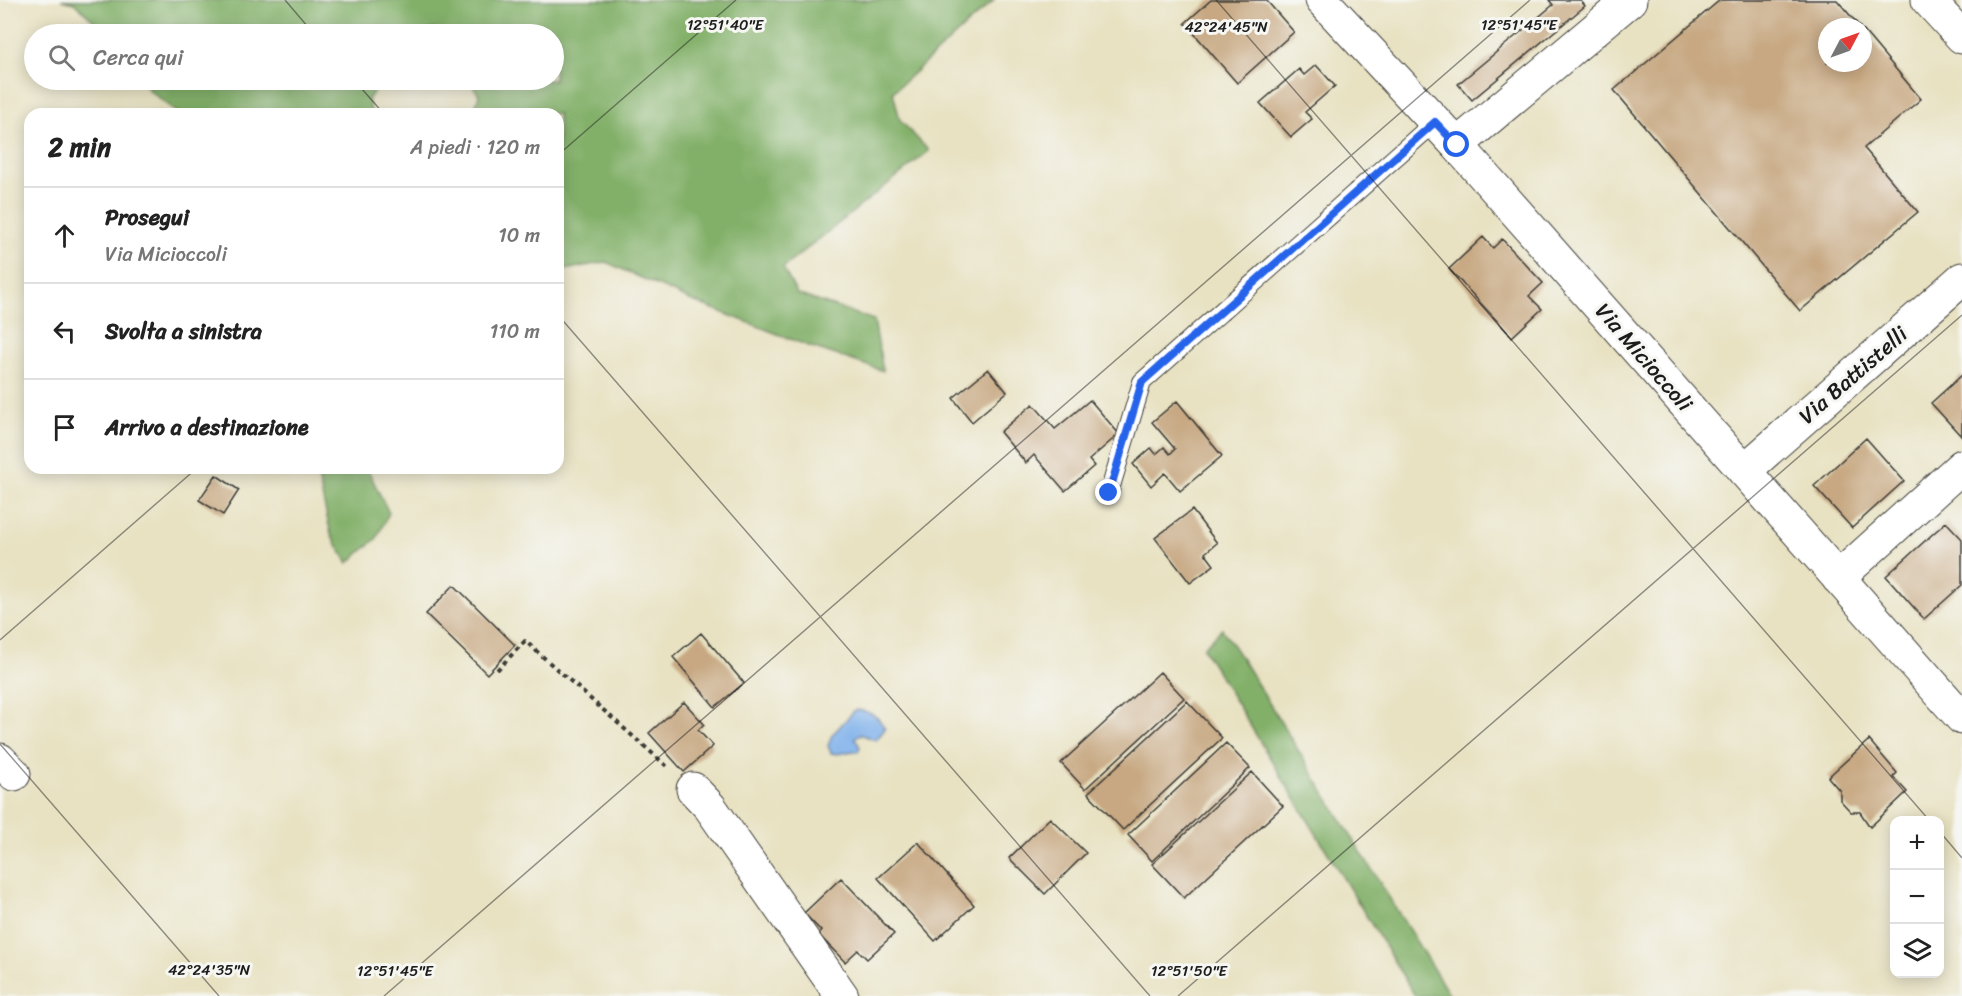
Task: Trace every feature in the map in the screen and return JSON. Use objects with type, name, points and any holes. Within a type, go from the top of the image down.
[{"type":"street","name":"Via Micioccoli","points":[[1322,0],[1446,134],[1962,718]]},
{"type":"street","points":[[1928,0],[1962,37]]},
{"type":"street","points":[[1446,134],[1615,5]]},
{"type":"street","name":"Via Battistelli","points":[[1744,471],[1962,279]]},
{"type":"street","points":[[1838,578],[1962,466]]},
{"type":"street","points":[[693,789],[710,807],[842,996]]},
{"type":"lane","points":[[1109,493],[1142,382],[1446,134]]},
{"type":"path","points":[[497,670],[525,640],[693,789]]},
{"type":"green space","points":[[61,0],[994,0],[893,92],[900,120],[929,151],[783,268],[797,294],[874,320],[883,371],[806,345],[690,300],[606,262],[564,270],[564,108],[475,108],[479,95],[476,90],[564,90],[564,24],[97,24],[74,3]]},
{"type":"green space","points":[[374,90],[368,100],[370,108],[171,108],[150,91]]},
{"type":"green space","points":[[317,474],[370,474],[389,513],[376,539],[348,563],[331,535]]},
{"type":"green space","points":[[1222,629],[1450,996],[1415,996],[1203,648]]},
{"type":"water","points":[[855,710],[873,715],[885,729],[876,740],[860,734],[855,738],[860,747],[858,752],[831,753],[828,746],[832,735]]},
{"type":"building","points":[[1211,0],[1266,0],[1294,32],[1237,83],[1185,23]]},
{"type":"building","points":[[1549,0],[1580,0],[1585,6],[1472,100],[1458,84],[1553,5]]},
{"type":"building","points":[[1720,0],[1837,0],[1852,18],[1818,18],[1818,72],[1872,72],[1872,41],[1921,99],[1864,148],[1918,212],[1800,311],[1614,90]]},
{"type":"building","points":[[1316,65],[1335,86],[1305,112],[1312,119],[1291,137],[1260,103],[1299,69],[1304,75]]},
{"type":"building","points":[[1483,237],[1493,248],[1502,239],[1543,283],[1529,296],[1542,309],[1512,337],[1449,269]]},
{"type":"building","points":[[988,369],[1007,392],[972,422],[953,398]]},
{"type":"building","points":[[1962,375],[1962,437],[1931,403]]},
{"type":"building","points":[[1090,400],[1119,434],[1089,460],[1094,466],[1065,491],[1034,455],[1026,463],[1000,432],[1033,404],[1055,429]]},
{"type":"building","points":[[1177,401],[1222,456],[1180,491],[1165,473],[1151,486],[1133,464],[1151,448],[1156,454],[1164,447],[1170,454],[1175,449],[1152,422]]},
{"type":"building","points":[[1866,438],[1904,481],[1852,528],[1814,486]]},
{"type":"building","points":[[216,475],[239,490],[223,515],[199,500]]},
{"type":"building","points":[[1192,510],[1217,543],[1205,553],[1214,565],[1190,583],[1155,538]]},
{"type":"building","points":[[1946,522],[1962,539],[1962,585],[1924,619],[1886,576]]},
{"type":"building","points":[[454,585],[515,645],[487,674],[426,614]]},
{"type":"building","points":[[701,633],[744,683],[715,707],[673,657]]},
{"type":"building","points":[[1160,672],[1184,698],[1085,789],[1061,763]]},
{"type":"building","points":[[1187,701],[1222,738],[1123,830],[1088,793]]},
{"type":"building","points":[[684,702],[704,724],[698,730],[713,746],[684,772],[649,733]]},
{"type":"building","points":[[1869,740],[1897,773],[1893,777],[1907,792],[1870,827],[1860,812],[1851,812],[1840,800],[1840,791],[1828,777]]},
{"type":"building","points":[[1226,743],[1250,768],[1152,861],[1128,835]]},
{"type":"building","points":[[1252,772],[1283,806],[1184,898],[1152,864]]},
{"type":"building","points":[[1050,818],[1086,853],[1045,894],[1009,858]]},
{"type":"building","points":[[918,842],[974,905],[935,941],[878,878]]},
{"type":"building","points":[[841,878],[894,934],[867,959],[858,950],[845,962],[818,934],[821,931],[804,913]]},
{"type":"route","points":[[1109,493],[1142,382],[1435,122],[1457,145]]}]
